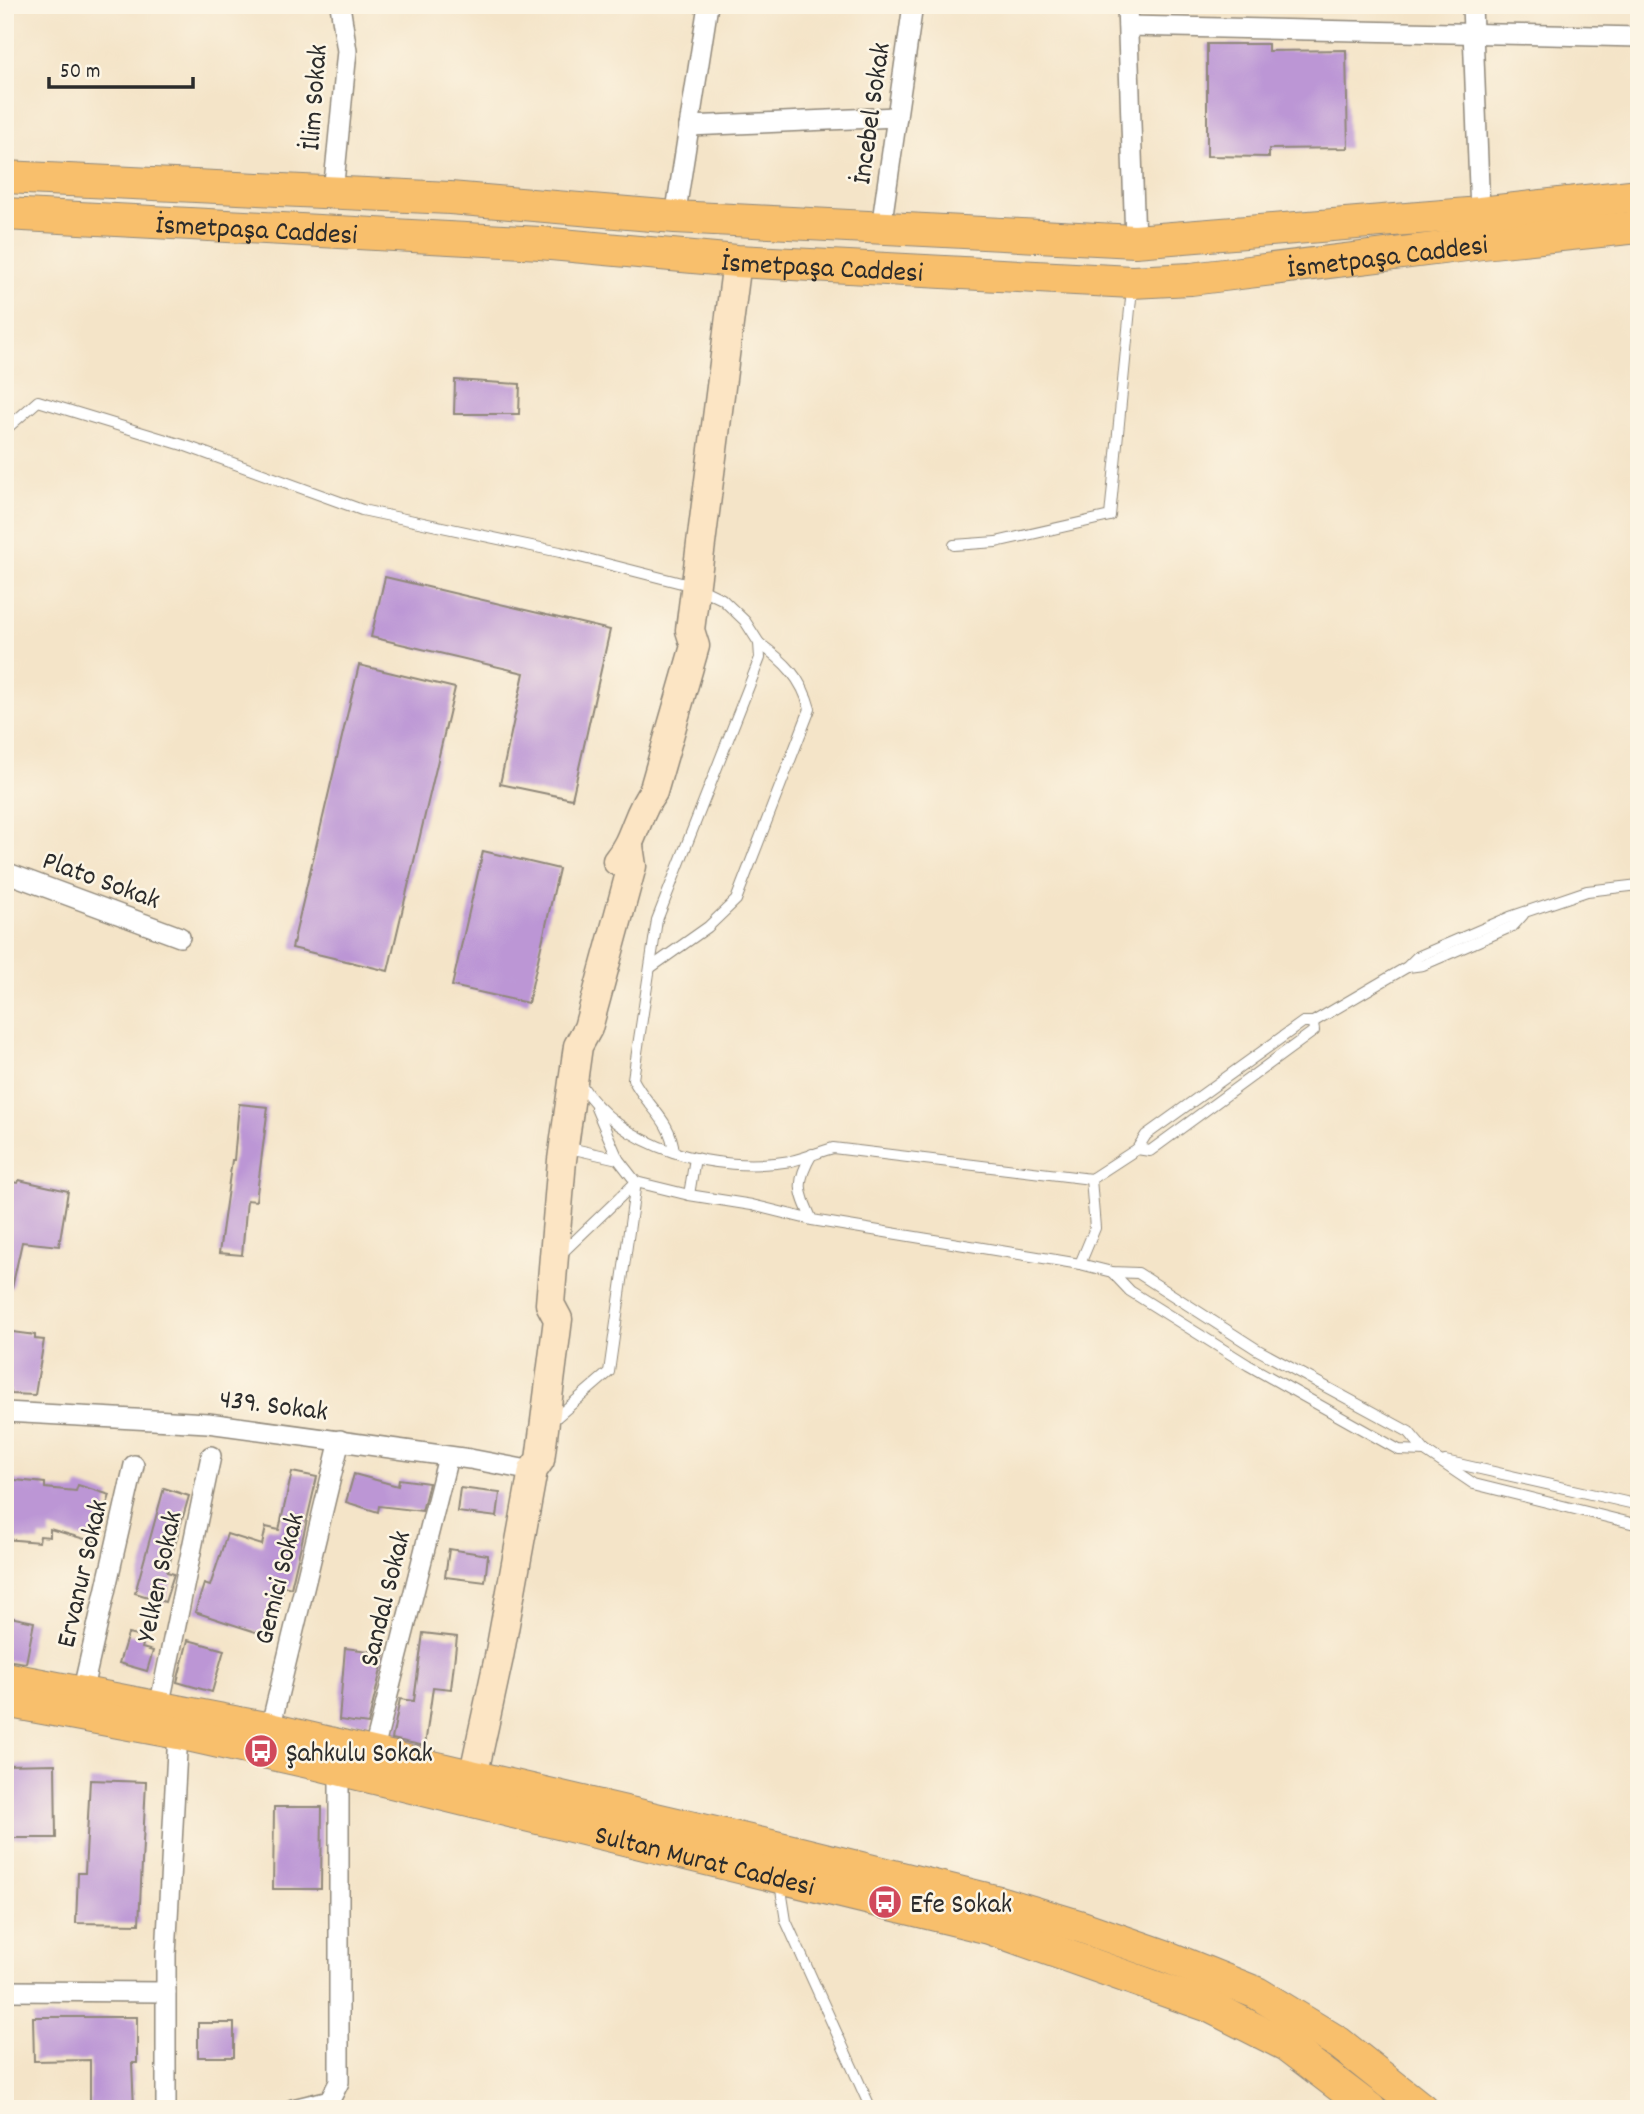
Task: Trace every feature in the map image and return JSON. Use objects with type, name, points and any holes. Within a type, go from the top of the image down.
[{"type":"main road","name":"İsmetpaşa Caddesi","points":[[5,177],[450,198],[675,217],[1135,241],[1480,213],[1639,195]]},
{"type":"main road","points":[[67,218],[71,180]]},
{"type":"main road","points":[[330,232],[333,194]]},
{"type":"main road","name":"İsmetpaşa Caddesi","points":[[5,214],[540,243],[737,261],[1132,282],[1191,279],[1639,227]]},
{"type":"main road","points":[[1413,217],[1416,251]]},
{"type":"main road","points":[[533,1471],[527,1459],[541,1316],[550,1304],[564,1146],[576,1060],[588,1028],[632,866],[629,846],[641,808],[653,792],[695,646],[690,630],[742,220]]},
{"type":"main road","points":[[1132,282],[1135,241]]},
{"type":"main road","points":[[471,1789],[499,1657],[533,1471],[540,1460],[558,1320],[550,1304]]},
{"type":"main road","name":"Sultan Murat Caddesi","points":[[5,1678],[270,1729],[373,1754],[471,1789]]},
{"type":"main road","name":"Sultan Murat Caddesi","points":[[5,1701],[178,1733],[339,1770],[471,1789],[781,1862],[989,1927],[1209,2006],[1286,2045],[1370,2109]]},
{"type":"main road","points":[[781,1862],[999,1902],[1165,1955],[1246,1988],[1339,2043],[1422,2109]]},
{"type":"street","name":"İlim Sokak","points":[[333,194],[347,51],[340,5]]},
{"type":"street","points":[[675,217],[708,5]]},
{"type":"street","name":"İncebel Sokak","points":[[881,228],[913,5]]},
{"type":"street","points":[[1127,5],[1135,241]]},
{"type":"street","points":[[1472,5],[1480,213]]},
{"type":"street","points":[[1128,26],[1639,37]]},
{"type":"street","points":[[689,126],[897,117]]},
{"type":"street","name":"Plato Sokak","points":[[5,872],[180,937]]},
{"type":"street","name":"439. Sokak","points":[[5,1412],[208,1423],[340,1440],[533,1471]]},
{"type":"street","name":"Gemici Sokak","points":[[270,1729],[340,1440]]},
{"type":"street","name":"Yelken Sokak","points":[[159,1707],[211,1456]]},
{"type":"street","name":"Sandal Sokak","points":[[373,1754],[448,1457]]},
{"type":"street","name":"Ervanur Sokak","points":[[82,1693],[134,1465]]},
{"type":"street","points":[[166,2109],[166,1992],[178,1733]]},
{"type":"street","points":[[293,2109],[330,2099],[339,2082],[339,1770]]},
{"type":"street","points":[[5,1991],[166,1992]]},
{"type":"lane","points":[[954,545],[996,542],[1110,516],[1132,282]]},
{"type":"lane","points":[[5,430],[38,401],[186,446],[362,510],[560,552],[697,587],[722,599],[745,621],[759,643],[784,662],[805,687],[810,709],[736,900],[708,927],[650,968]]},
{"type":"lane","points":[[674,1152],[672,1132],[642,1096],[633,1079],[657,920],[760,658],[759,643]]},
{"type":"lane","points":[[590,1099],[614,1122],[658,1147],[695,1158],[728,1163],[792,1161],[833,1148],[1091,1179],[1137,1149],[1150,1151],[1314,1031],[1313,1022],[1407,967],[1423,965],[1513,926],[1524,915],[1587,891],[1639,885]]},
{"type":"lane","points":[[576,1060],[590,1099],[618,1159],[636,1182],[812,1220],[1080,1264],[1112,1272],[1138,1273],[1258,1350],[1409,1432],[1425,1451],[1474,1485],[1639,1525]]},
{"type":"lane","points":[[564,1146],[618,1159]]},
{"type":"lane","points":[[812,1154],[800,1175],[800,1194],[812,1220]]},
{"type":"lane","points":[[689,1195],[695,1158]]},
{"type":"lane","points":[[1080,1264],[1095,1228],[1091,1179]]},
{"type":"lane","points":[[554,1260],[636,1182]]},
{"type":"lane","points":[[545,1427],[608,1372],[636,1182]]},
{"type":"lane","points":[[1112,1272],[1130,1291],[1260,1371],[1399,1450],[1425,1451]]},
{"type":"lane","points":[[1441,1460],[1639,1505]]},
{"type":"lane","points":[[781,1862],[786,1921],[871,2109]]},
{"type":"building","points":[[1207,44],[1268,44],[1268,51],[1346,50],[1348,148],[1269,149],[1269,157],[1207,156]]},
{"type":"building","points":[[455,380],[520,384],[519,414],[454,414]]},
{"type":"building","points":[[385,577],[610,630],[572,799],[500,784],[524,673],[371,637]]},
{"type":"building","points":[[359,665],[455,688],[388,971],[292,948]]},
{"type":"building","points":[[483,851],[559,869],[528,1003],[452,986]]},
{"type":"building","points":[[239,1104],[268,1107],[256,1201],[247,1200],[242,1255],[219,1253],[234,1160]]},
{"type":"building","points":[[19,1180],[68,1191],[59,1246],[22,1242],[12,1288],[5,1287],[5,1221],[11,1182],[18,1183]]},
{"type":"building","points":[[5,1331],[35,1335],[35,1339],[44,1340],[35,1395],[11,1394],[11,1391],[5,1390]]},
{"type":"building","points":[[292,1472],[317,1477],[291,1588],[284,1586],[275,1628],[270,1627],[268,1636],[195,1612],[204,1584],[210,1586],[227,1534],[262,1545],[266,1527],[279,1530]]},
{"type":"building","points":[[354,1474],[398,1486],[399,1479],[429,1483],[422,1511],[379,1506],[378,1512],[346,1502]]},
{"type":"building","points":[[5,1479],[45,1483],[45,1488],[76,1491],[78,1485],[110,1495],[95,1542],[50,1529],[50,1537],[40,1536],[39,1542],[5,1539]]},
{"type":"building","points":[[164,1488],[189,1496],[167,1572],[174,1574],[165,1602],[135,1593]]},
{"type":"building","points":[[460,1488],[500,1493],[497,1517],[457,1512]]},
{"type":"building","points":[[449,1549],[488,1555],[485,1582],[445,1577]]},
{"type":"building","points":[[5,1616],[34,1622],[26,1663],[5,1660]]},
{"type":"building","points":[[423,1633],[457,1637],[451,1689],[433,1687],[425,1746],[392,1739],[400,1699],[414,1701]]},
{"type":"building","points":[[128,1634],[145,1638],[142,1648],[153,1651],[147,1671],[119,1663]]},
{"type":"building","points":[[188,1640],[224,1650],[212,1692],[177,1682]]},
{"type":"building","points":[[345,1648],[385,1653],[368,1724],[339,1720]]},
{"type":"building","points":[[55,1764],[56,1838],[5,1838],[5,1765]]},
{"type":"building","points":[[90,1780],[146,1782],[139,1924],[76,1923],[78,1873],[85,1873]]},
{"type":"building","points":[[274,1807],[322,1807],[321,1889],[273,1889]]},
{"type":"building","points":[[33,2017],[137,2017],[137,2063],[132,2063],[134,2109],[90,2109],[90,2060],[34,2061]]},
{"type":"building","points":[[198,2023],[234,2023],[234,2057],[198,2057]]},
{"type":"place","name":"Şahkulu Sokak","points":[[261,1751]]},
{"type":"place","name":"Efe Sokak","points":[[885,1902]]}]
